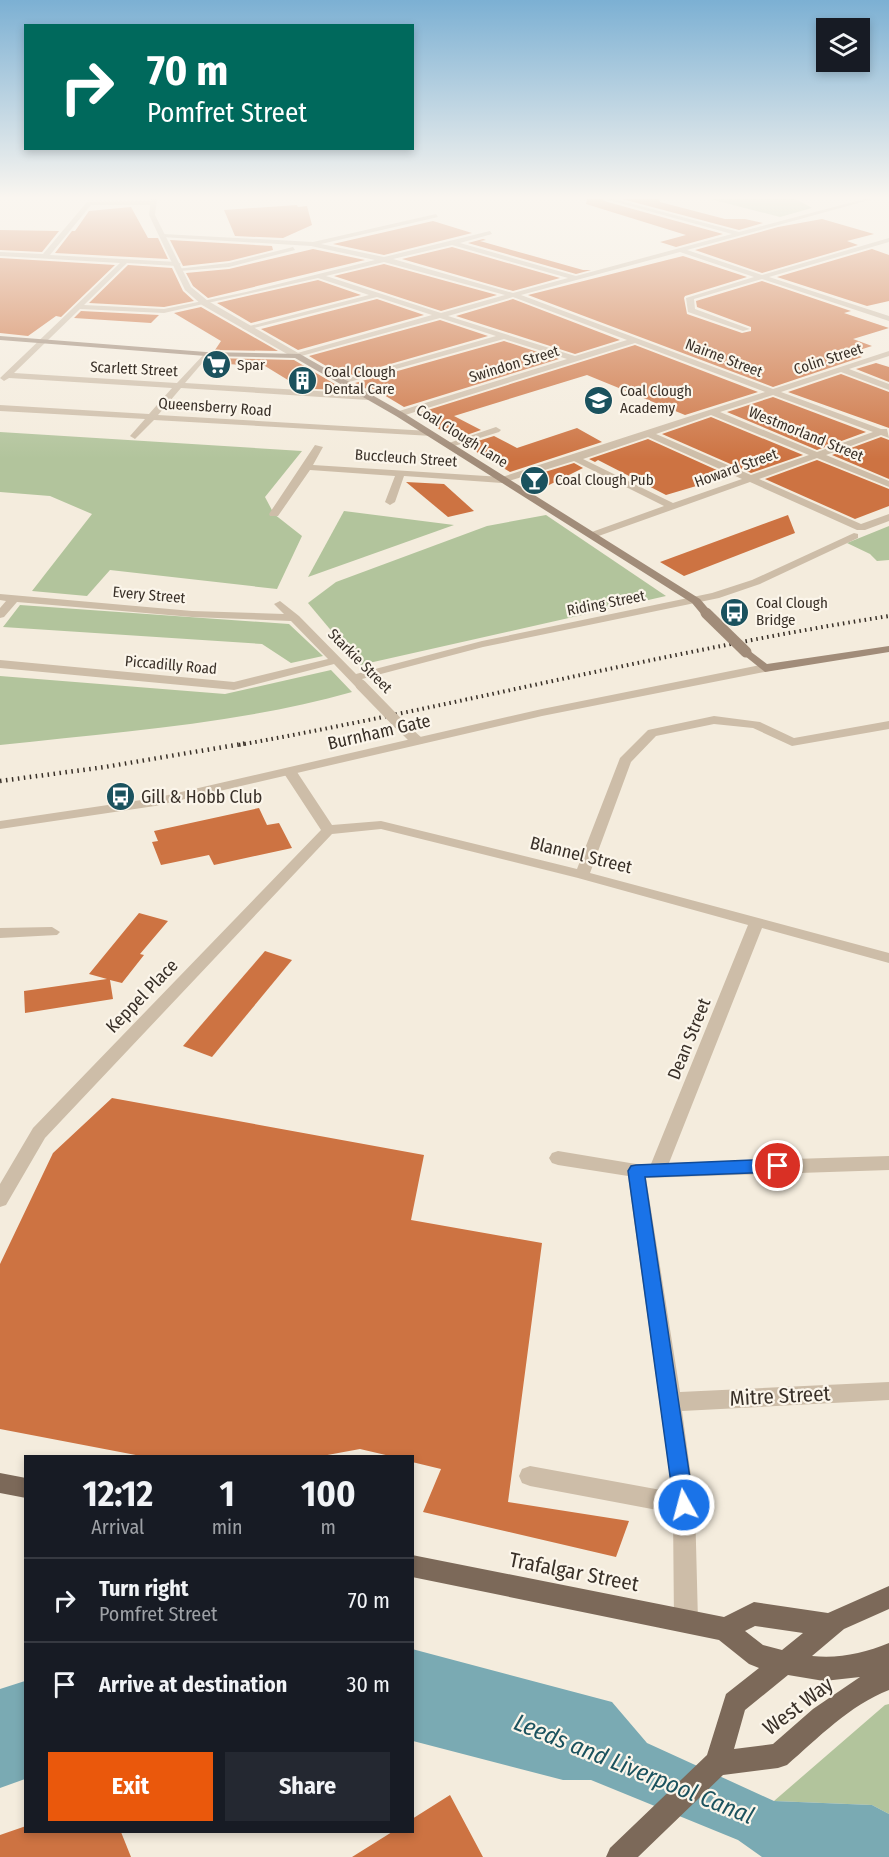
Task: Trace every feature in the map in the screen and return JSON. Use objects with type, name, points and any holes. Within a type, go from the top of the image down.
[{"type":"main road","points":[[0,338],[206,354],[297,356]]},
{"type":"main road","name":"Coal Clough Lane","points":[[297,356],[399,414],[696,602],[765,668]]},
{"type":"main road","points":[[765,668],[889,649]]},
{"type":"main road","points":[[0,1483],[24,1488]]},
{"type":"main road","name":"Trafalgar Street","points":[[414,1566],[725,1629]]},
{"type":"main road","name":"West Way","points":[[889,1597],[878,1600],[832,1625],[735,1703],[717,1763],[778,1756],[822,1718],[868,1686],[889,1678]]},
{"type":"main road","points":[[725,1629],[754,1614],[832,1625]]},
{"type":"main road","name":"West Way","points":[[725,1629],[757,1656],[824,1669],[864,1665],[889,1655]]},
{"type":"main road","points":[[623,1854],[717,1763]]},
{"type":"street","points":[[0,382],[100,286]]},
{"type":"street","name":"Coal Clough Lane","points":[[187,286],[205,303],[297,356]]},
{"type":"street","points":[[78,307],[164,310],[278,286]]},
{"type":"street","points":[[349,286],[576,359]]},
{"type":"street","name":"Nairne Street","points":[[480,286],[513,295],[886,432]]},
{"type":"street","points":[[297,356],[547,286]]},
{"type":"street","points":[[732,286],[690,298],[691,310],[746,329]]},
{"type":"street","points":[[788,286],[889,319]]},
{"type":"street","points":[[246,328],[378,295]]},
{"type":"street","points":[[345,382],[505,336]]},
{"type":"street","name":"Swindon Street","points":[[399,414],[636,340]]},
{"type":"street","name":"Colin Street","points":[[502,480],[648,434],[889,353]]},
{"type":"street","points":[[135,436],[206,354]]},
{"type":"street","points":[[841,369],[889,387]]},
{"type":"street","name":"Scarlett Street","points":[[8,375],[368,397]]},
{"type":"street","name":"Queensberry Road","points":[[0,408],[429,434]]},
{"type":"street","name":"Westmorland Street","points":[[711,412],[889,484]]},
{"type":"street","points":[[448,445],[496,430]]},
{"type":"street","name":"Howard Street","points":[[593,535],[886,432]]},
{"type":"street","points":[[648,434],[751,479],[858,532]]},
{"type":"street","points":[[274,514],[318,447]]},
{"type":"street","points":[[574,458],[674,507]]},
{"type":"street","name":"Buccleuch Street","points":[[307,467],[502,480]]},
{"type":"street","points":[[390,502],[401,472]]},
{"type":"street","name":"Riding Street","points":[[358,682],[482,644],[696,602],[756,582],[889,517]]},
{"type":"street","name":"Every Street","points":[[0,597],[192,614],[295,618]]},
{"type":"street","points":[[0,615],[14,598]]},
{"type":"street","name":"Starkie Street","points":[[280,604],[417,741]]},
{"type":"street","name":"Piccadilly Road","points":[[0,664],[234,686],[337,660]]},
{"type":"street","name":"Burnham Gate","points":[[0,825],[105,812],[646,690],[765,668]]},
{"type":"street","points":[[582,875],[626,761],[652,733],[714,720],[756,726],[792,742],[889,725]]},
{"type":"street","points":[[290,772],[328,830]]},
{"type":"street","name":"Blannel Street","points":[[328,830],[381,825],[582,875],[889,958]]},
{"type":"street","name":"Keppel Place","points":[[0,1200],[39,1133],[328,830]]},
{"type":"street","name":"Dean Street","points":[[657,1170],[757,922]]},
{"type":"street","points":[[0,933],[52,932]]},
{"type":"street","points":[[558,1158],[636,1171],[889,1163]]},
{"type":"street","points":[[636,1171],[684,1505],[686,1621]]},
{"type":"street","name":"Mitre Street","points":[[671,1402],[889,1390]]},
{"type":"street","points":[[530,1476],[684,1505]]},
{"type":"green space","points":[[0,432],[302,451],[265,497],[274,514],[302,536],[277,589],[110,570],[87,596],[32,591],[92,514],[50,496],[0,492]]},
{"type":"green space","points":[[344,511],[454,525],[308,577]]},
{"type":"green space","points":[[546,515],[666,596],[360,665],[308,603],[336,582],[487,526]]},
{"type":"green space","points":[[889,526],[889,560],[877,561],[870,554],[847,543]]},
{"type":"green space","points":[[20,605],[289,624],[323,656],[291,663],[262,644],[3,627]]},
{"type":"green space","points":[[331,670],[352,692],[265,712],[177,726],[0,745],[0,676],[225,694]]},
{"type":"green space","points":[[889,1704],[889,1814],[872,1805],[774,1801],[885,1705]]},
{"type":"water","name":"Leeds and Liverpool Canal","points":[[414,1650],[612,1702],[647,1743],[774,1801],[872,1805],[889,1814],[889,1857],[762,1857],[738,1840],[591,1780],[563,1780],[414,1741]]},
{"type":"water","points":[[24,1681],[24,1779],[0,1788],[0,1689]]},
{"type":"building","points":[[0,286],[94,286],[61,317],[56,316],[28,336],[0,333]]},
{"type":"building","points":[[107,286],[180,286],[194,301],[164,307],[89,303]]},
{"type":"building","points":[[193,286],[259,286],[208,298]]},
{"type":"building","points":[[293,286],[334,286],[361,295],[251,323],[217,303]]},
{"type":"building","points":[[364,286],[463,286],[497,295],[441,311]]},
{"type":"building","points":[[494,286],[532,286],[513,291]]},
{"type":"building","points":[[565,286],[719,286],[685,296],[687,314],[742,333],[751,331],[751,327],[697,307],[696,301],[747,286],[776,286],[851,311],[844,313],[889,328],[853,339],[872,346],[850,353],[862,357],[773,387],[528,295]]},
{"type":"building","points":[[804,286],[889,286],[889,301],[867,306]]},
{"type":"building","points":[[377,299],[424,315],[298,350],[261,329]]},
{"type":"building","points":[[513,299],[620,340],[575,354],[456,316]]},
{"type":"building","points":[[201,307],[278,351],[215,350],[221,341],[174,313]]},
{"type":"building","points":[[81,311],[159,315],[151,323],[74,318]]},
{"type":"building","points":[[440,320],[488,336],[345,377],[309,356]]},
{"type":"building","points":[[504,341],[559,359],[404,407],[374,389],[367,389],[355,383]]},
{"type":"building","points":[[635,345],[758,392],[685,415],[587,375],[454,416],[481,430],[455,439],[415,414]]},
{"type":"building","points":[[209,358],[294,360],[345,390],[315,389],[310,386],[301,388],[265,366],[205,363]]},
{"type":"building","points":[[876,363],[889,367],[889,382],[856,369]]},
{"type":"building","points":[[841,374],[889,392],[889,428],[788,392]]},
{"type":"building","points":[[773,397],[866,432],[817,450],[727,412]]},
{"type":"building","points":[[711,417],[803,455],[751,473],[662,434]]},
{"type":"building","points":[[577,428],[602,442],[510,472],[465,445],[494,436],[517,448]]},
{"type":"building","points":[[881,437],[889,440],[889,479],[832,455]]},
{"type":"building","points":[[648,439],[730,476],[666,495],[598,460],[595,462],[589,459]]},
{"type":"building","points":[[817,460],[889,489],[889,506],[855,519],[765,479]]},
{"type":"building","points":[[574,463],[583,468],[539,490],[522,479]]},
{"type":"building","points":[[406,482],[444,484],[474,511],[448,517]]},
{"type":"building","points":[[788,515],[795,533],[684,576],[660,562]]},
{"type":"building","points":[[259,808],[267,825],[279,823],[292,848],[214,865],[209,855],[161,865],[152,842],[158,841],[154,831]]},
{"type":"building","points":[[139,913],[168,921],[140,954],[144,955],[122,983],[110,980],[113,999],[25,1013],[24,991],[107,979],[89,974]]},
{"type":"building","points":[[265,951],[292,960],[212,1057],[183,1046]]},
{"type":"building","points":[[112,1098],[424,1155],[411,1220],[542,1243],[508,1502],[629,1521],[616,1557],[423,1512],[441,1469],[414,1462],[414,1455],[386,1455],[360,1449],[327,1455],[136,1455],[0,1429],[0,1264],[53,1153]]},
{"type":"building","points":[[450,1795],[483,1857],[352,1857],[390,1833],[414,1833],[414,1818]]},
{"type":"building","points":[[24,1827],[24,1833],[121,1833],[131,1857],[0,1857],[0,1835]]},
{"type":"railway","points":[[239,745],[645,661],[889,616]]},
{"type":"railway","points":[[0,781],[105,767],[247,743]]},
{"type":"place","name":"Spar","points":[[216,365]]},
{"type":"place","name":"Coal Clough Dental Care","points":[[303,381]]},
{"type":"place","name":"Coal Clough Academy","points":[[599,400]]},
{"type":"place","name":"Coal Clough Pub","points":[[534,480]]},
{"type":"place","name":"Coal Clough Bridge","points":[[735,612]]},
{"type":"place","name":"Gill & Hobb Club","points":[[120,797]]},
{"type":"route","points":[[684,1505],[636,1171],[778,1166]]}]
